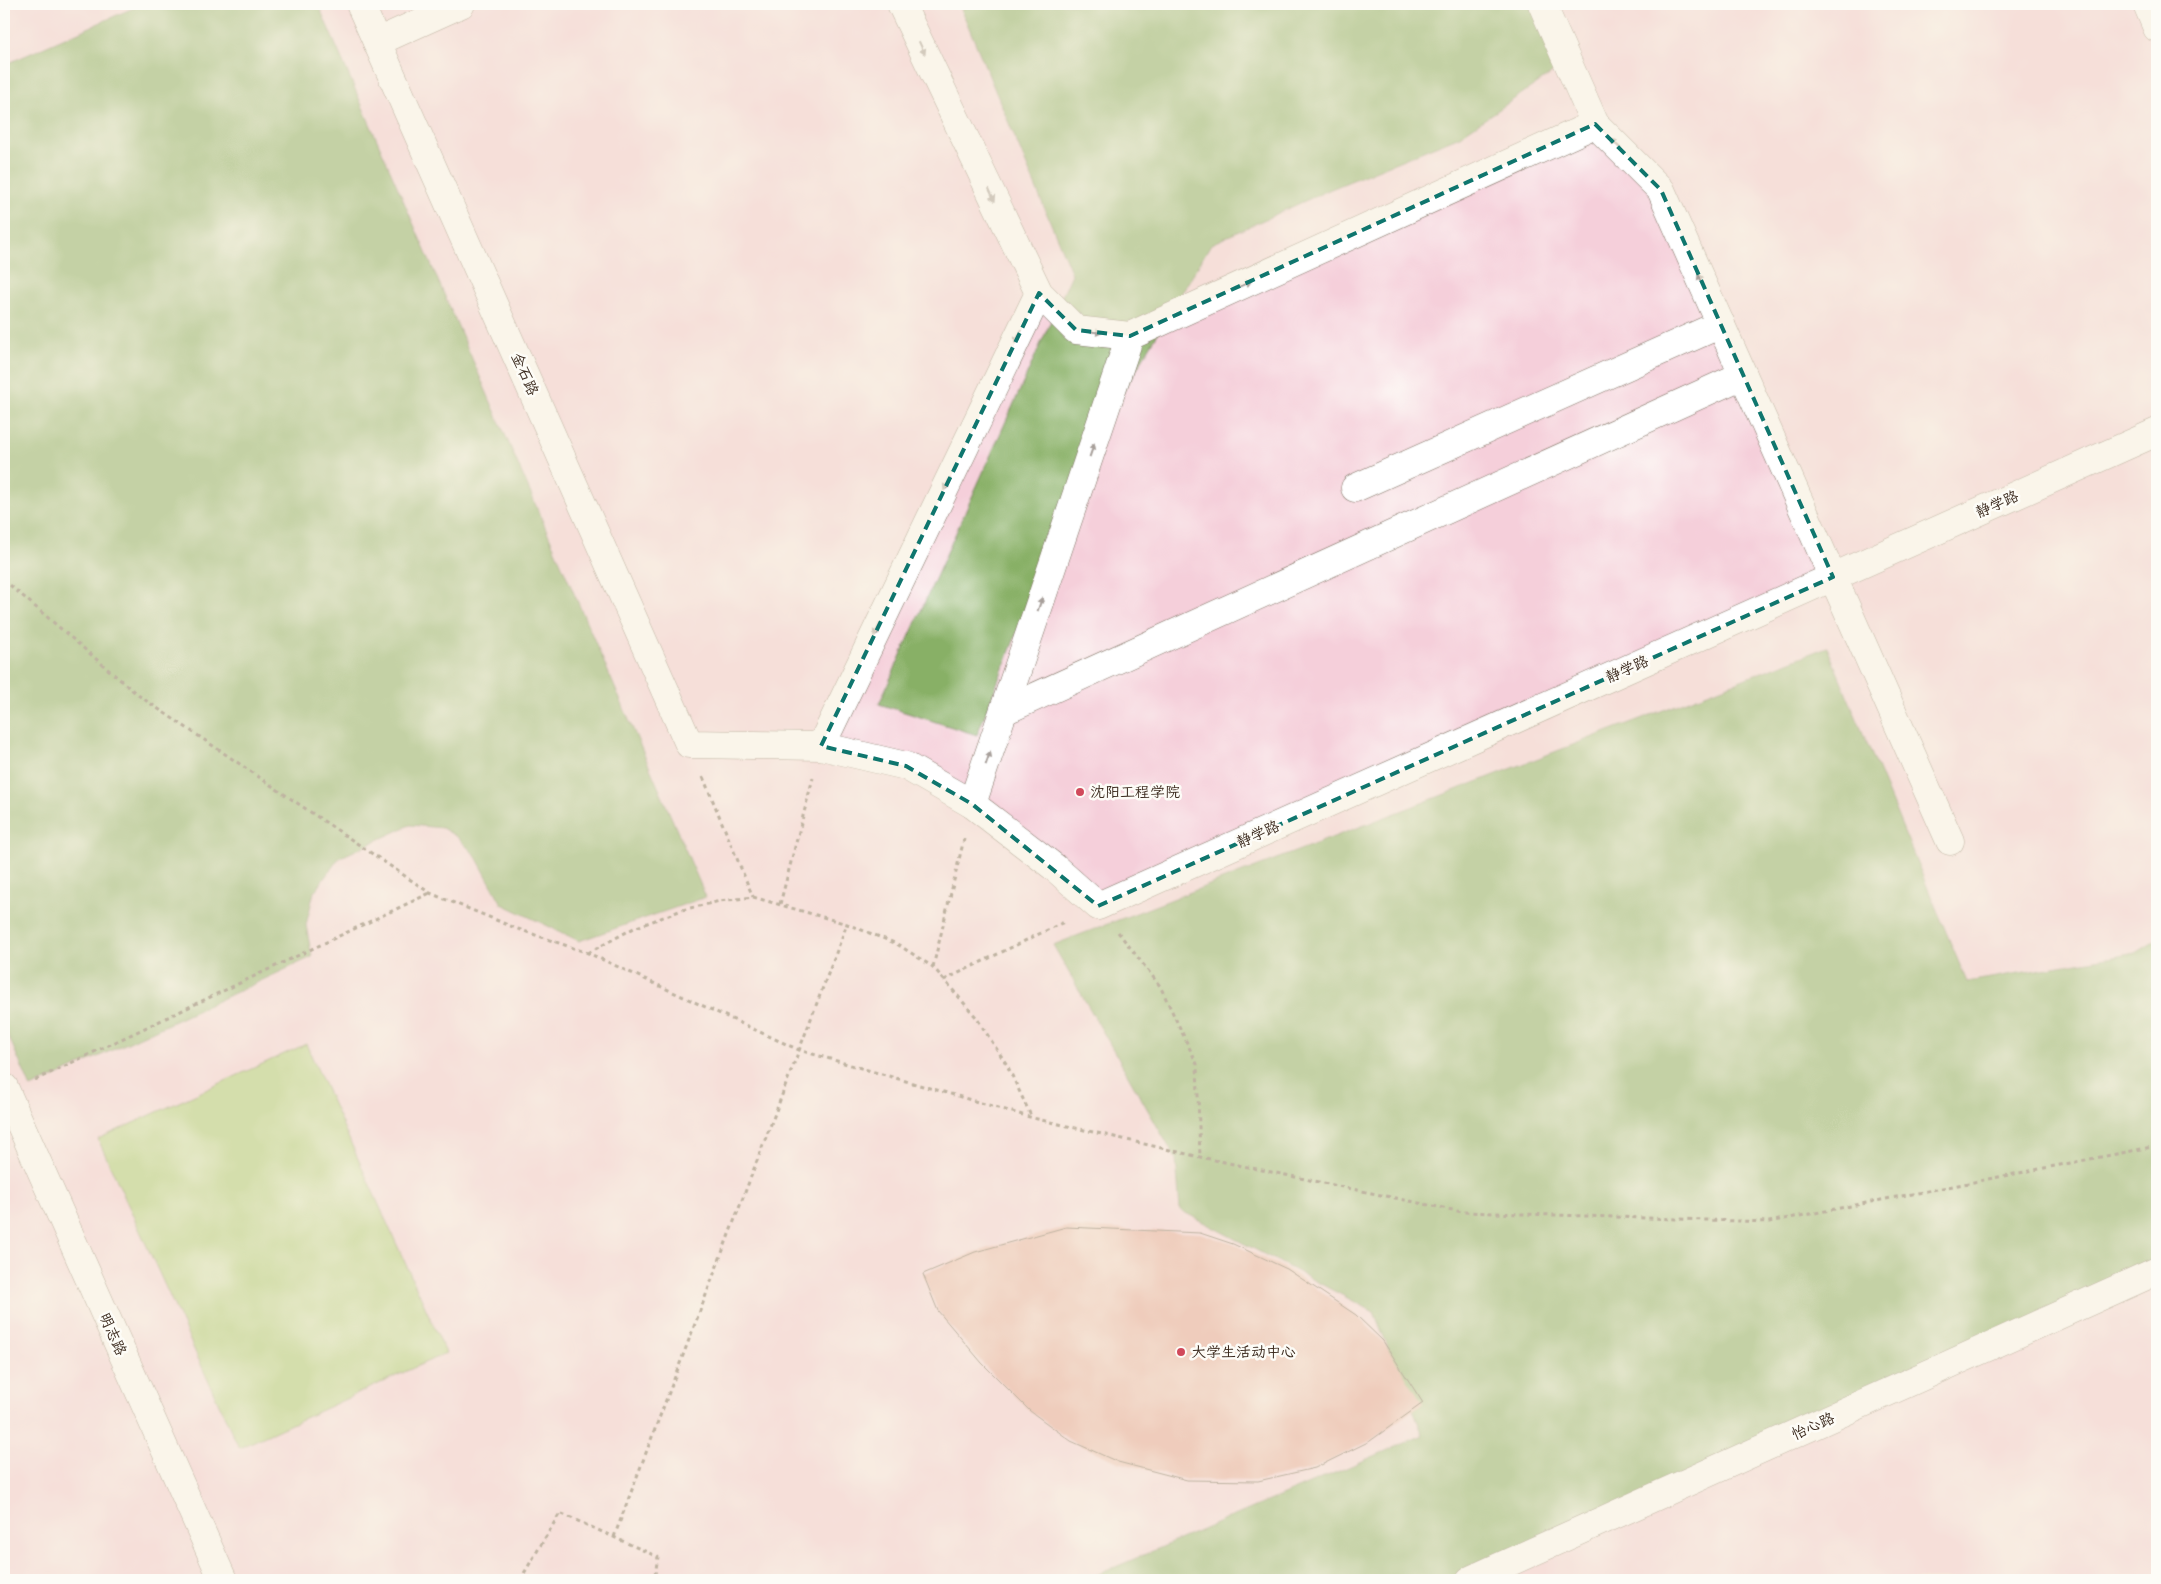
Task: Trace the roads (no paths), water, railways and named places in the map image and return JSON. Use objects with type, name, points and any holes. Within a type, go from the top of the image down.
[{"type":"street","name":"金石路","points":[[360,4],[690,744],[821,746]]},
{"type":"street","points":[[377,42],[461,4]]},
{"type":"street","points":[[902,4],[1039,293],[1076,330],[1130,336],[1595,124]]},
{"type":"street","points":[[1542,4],[1595,124],[1661,190],[1950,841]]},
{"type":"street","points":[[2147,4],[2157,28]]},
{"type":"street","points":[[1039,293],[821,746],[906,766],[972,804],[1130,336]]},
{"type":"street","points":[[1355,488],[1721,324]]},
{"type":"street","points":[[1004,711],[1743,375]]},
{"type":"street","name":"静学路","points":[[972,804],[1054,866],[1098,906],[2157,432]]},
{"type":"street","name":"明志路","points":[[5,1090],[224,1580]]},
{"type":"street","name":"怡心路","points":[[1470,1580],[2157,1271]]},
{"type":"place","name":"沈阳工程学院","points":[[1080,792]]},
{"type":"place","name":"大学生活动中心","points":[[1181,1352]]}]
